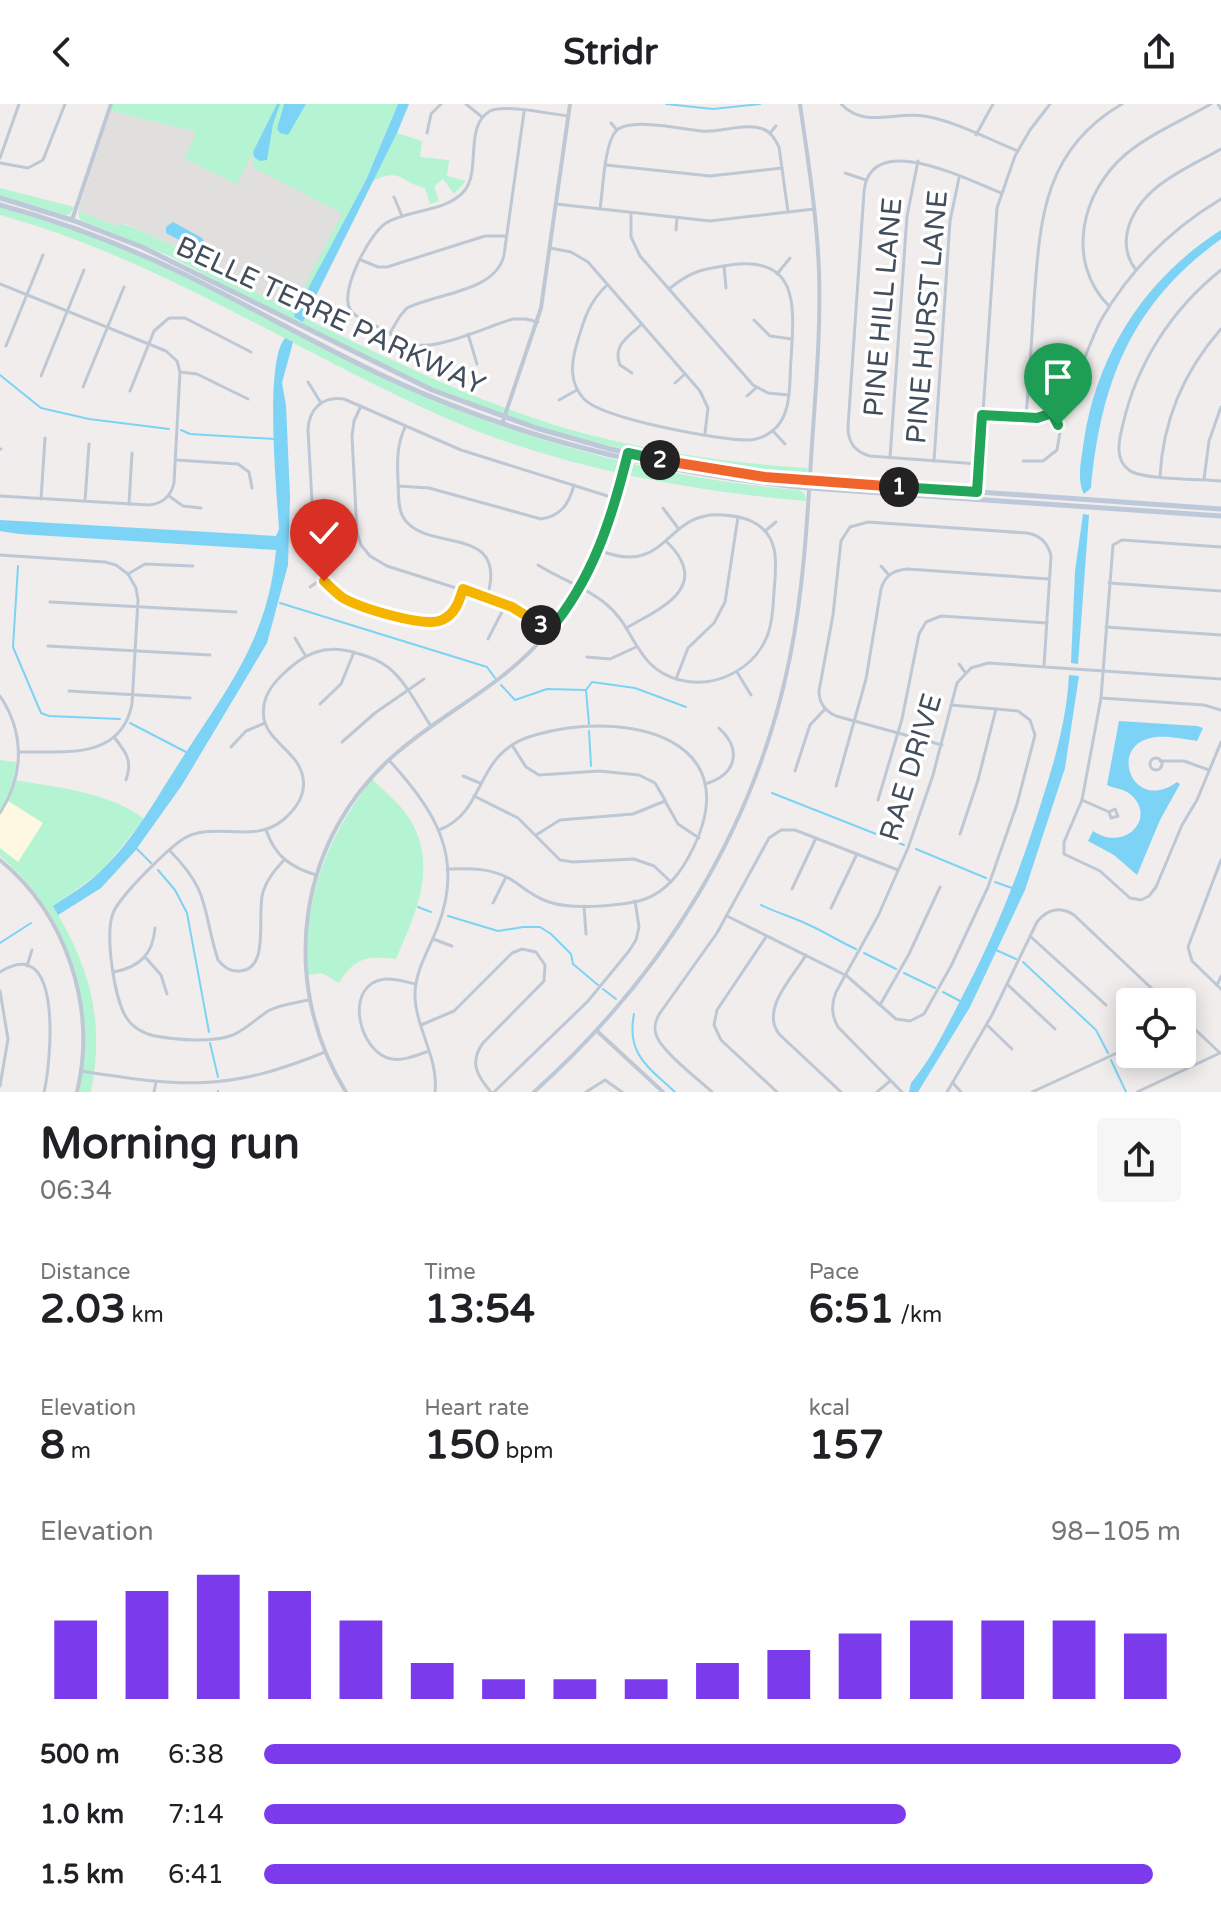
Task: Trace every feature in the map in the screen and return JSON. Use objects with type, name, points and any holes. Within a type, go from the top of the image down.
[{"type":"main road","name":"BELLE TERRE PARKWAY","points":[[0,198],[71,223],[183,274],[398,383],[503,421],[627,457],[743,481],[1221,516]]},
{"type":"main road","name":"BELLE TERRE PARKWAY","points":[[0,205],[71,223]]},
{"type":"main road","name":"BELLE TERRE PARKWAY","points":[[977,496],[1221,509]]},
{"type":"street","points":[[19,104],[0,160],[26,168],[41,162],[51,146],[65,104]]},
{"type":"street","points":[[71,223],[111,104]]},
{"type":"street","points":[[427,133],[430,117],[441,104]]},
{"type":"street","points":[[466,104],[482,117]]},
{"type":"street","points":[[503,421],[538,322],[570,104]]},
{"type":"street","points":[[534,1092],[597,1031],[645,974],[689,912],[724,849],[757,772],[778,708],[802,584],[820,312],[814,209],[800,104]]},
{"type":"street","points":[[841,104],[864,118],[925,116],[1018,151]]},
{"type":"street","points":[[976,135],[993,104]]},
{"type":"street","points":[[977,496],[994,227],[1001,193],[1018,151],[1050,104]]},
{"type":"street","points":[[1026,418],[1039,238],[1046,199],[1057,172],[1073,146],[1092,125],[1122,104]]},
{"type":"street","points":[[1109,306],[1091,283],[1083,254],[1086,219],[1096,190],[1109,171],[1129,152],[1211,104]]},
{"type":"street","points":[[1218,104],[1221,109]]},
{"type":"street","points":[[538,322],[515,318],[421,346],[355,315],[348,305],[347,289],[379,229],[402,216],[448,201],[463,192],[470,179],[477,128],[482,117],[497,108],[568,116]]},
{"type":"street","points":[[390,333],[401,314],[410,306],[492,278],[503,262],[524,110]]},
{"type":"street","points":[[611,123],[617,130]]},
{"type":"street","points":[[600,209],[610,143],[617,130],[637,124],[713,132],[754,127],[770,133],[778,145],[788,212]]},
{"type":"street","points":[[770,133],[776,126]]},
{"type":"street","points":[[1136,270],[1128,256],[1126,241],[1139,205],[1162,182],[1221,149]]},
{"type":"street","points":[[978,464],[890,458],[860,453],[851,444],[848,432],[866,180],[880,166],[918,161],[1001,193]]},
{"type":"street","name":"PINE HILL LANE","points":[[890,458],[906,224],[918,161]]},
{"type":"street","points":[[606,165],[710,176],[782,168]]},
{"type":"street","points":[[845,173],[866,180]]},
{"type":"street","name":"PINE HURST LANE","points":[[934,461],[950,221],[959,176]]},
{"type":"street","points":[[394,197],[402,216]]},
{"type":"street","points":[[982,415],[1037,418],[1052,413],[1068,397],[1085,352],[1109,306],[1136,270],[1174,232],[1221,199]]},
{"type":"street","points":[[556,204],[721,221],[814,209]]},
{"type":"street","points":[[631,213],[630,232],[635,248],[669,289],[756,388],[788,395]]},
{"type":"street","points":[[676,230],[677,218]]},
{"type":"street","points":[[361,260],[387,267],[482,236],[506,236]]},
{"type":"street","points":[[550,248],[566,250],[581,257],[685,374],[706,403],[705,434]]},
{"type":"street","points":[[6,346],[43,255]]},
{"type":"street","points":[[777,274],[790,258]]},
{"type":"street","points":[[607,285],[590,303],[572,363],[577,389],[588,403],[601,411],[705,434],[749,440],[773,431],[785,414],[788,395],[792,299],[785,283],[777,274],[752,263],[692,272],[669,289]]},
{"type":"street","points":[[724,266],[726,288]]},
{"type":"street","points":[[41,376],[84,270]]},
{"type":"street","points":[[1221,270],[1189,299],[1161,334],[1141,370],[1128,405],[1119,447],[1121,461],[1133,473],[1221,481]]},
{"type":"street","points":[[0,284],[171,354],[180,372],[176,460],[169,496],[155,504],[0,496]]},
{"type":"street","points":[[83,387],[124,287]]},
{"type":"street","points":[[130,391],[148,344],[159,324],[169,318],[178,317],[251,352]]},
{"type":"street","points":[[754,320],[770,336],[792,339]]},
{"type":"street","points":[[632,373],[620,365],[617,351],[642,324]]},
{"type":"street","points":[[1160,476],[1166,430],[1178,396],[1198,358],[1221,329]]},
{"type":"street","points":[[468,334],[477,364]]},
{"type":"street","points":[[180,372],[201,376],[248,399]]},
{"type":"street","points":[[675,383],[685,374]]},
{"type":"street","points":[[308,382],[321,403]]},
{"type":"street","points":[[747,396],[756,388]]},
{"type":"street","points":[[559,400],[577,389]]},
{"type":"street","points":[[463,589],[451,614],[440,621],[426,623],[349,600],[335,592],[323,578],[314,549],[308,430],[310,415],[321,403],[340,398],[470,454],[617,498]]},
{"type":"street","points":[[361,406],[353,424],[352,436],[357,527],[363,547],[373,559],[506,604],[549,631]]},
{"type":"street","points":[[1204,479],[1208,447],[1221,407]]},
{"type":"street","points":[[1023,461],[1043,461],[1057,450],[1060,432],[1052,413]]},
{"type":"street","points":[[405,426],[397,450],[401,513],[410,525],[472,547],[484,555],[491,571],[487,597]]},
{"type":"street","points":[[773,431],[785,444]]},
{"type":"street","points":[[41,499],[45,438]]},
{"type":"street","points":[[85,501],[89,444]]},
{"type":"street","points":[[129,504],[132,453]]},
{"type":"street","points":[[346,1092],[325,1052],[309,1000],[305,937],[316,875],[329,840],[368,781],[389,760],[500,680],[549,631],[580,587],[599,550],[627,457]]},
{"type":"street","points":[[176,460],[239,464],[249,472],[252,488]]},
{"type":"street","points":[[398,486],[424,486],[541,519],[552,517],[563,509],[574,485]]},
{"type":"street","points":[[169,496],[183,506],[201,508]]},
{"type":"street","points":[[663,508],[678,528]]},
{"type":"street","points":[[538,565],[610,607],[636,647],[654,667],[676,679],[707,682],[737,672],[759,651],[770,625],[777,558],[765,531],[755,523],[738,517],[708,515],[693,519],[678,528],[654,551],[635,558],[619,557],[599,550]]},
{"type":"street","points":[[676,679],[688,648],[711,626],[725,602],[738,517]]},
{"type":"street","points":[[765,531],[776,522]]},
{"type":"street","points":[[942,745],[834,716],[825,709],[819,691],[832,626],[840,543],[844,533],[852,526],[868,522],[1032,534],[1041,538],[1051,556],[1044,667]]},
{"type":"street","points":[[626,628],[671,603],[680,591],[684,580],[683,565],[677,552],[666,541]]},
{"type":"street","points":[[1221,547],[1118,541],[1111,548],[1101,698],[1082,800],[1064,842],[1064,854],[1100,871],[1128,897],[1143,899],[1155,889],[1221,742]]},
{"type":"street","points":[[0,555],[102,561],[116,565],[128,574],[136,588],[138,607],[129,716],[114,737],[99,747],[86,750],[19,752]]},
{"type":"street","points":[[128,574],[145,564],[193,566]]},
{"type":"street","points":[[881,566],[889,575]]},
{"type":"street","points":[[836,786],[870,664],[881,589],[889,575],[908,569],[1050,579]]},
{"type":"street","points":[[310,587],[323,578]]},
{"type":"street","points":[[1109,583],[1221,591]]},
{"type":"street","points":[[50,602],[236,612]]},
{"type":"street","points":[[488,639],[506,604]]},
{"type":"street","points":[[925,616],[928,621]]},
{"type":"street","points":[[878,800],[898,733],[919,637],[928,621],[947,616],[1047,623]]},
{"type":"street","points":[[1106,627],[1221,635]]},
{"type":"street","points":[[295,638],[305,655]]},
{"type":"street","points":[[48,646],[210,655]]},
{"type":"street","points":[[587,657],[610,659],[636,647]]},
{"type":"street","points":[[309,1000],[278,1007],[227,1037],[155,1036],[138,1029],[126,1017],[114,972],[109,938],[113,913],[123,897],[187,837],[200,832],[245,834],[266,830],[294,809],[304,784],[296,760],[265,723],[264,705],[270,688],[305,655],[333,648],[354,652],[385,665],[407,690],[432,728]]},
{"type":"street","points":[[320,704],[341,684],[354,652]]},
{"type":"street","name":"RAE DRIVE","points":[[832,1012],[834,997],[898,870],[942,745],[956,686],[965,672],[986,663],[1221,679]]},
{"type":"street","points":[[959,664],[965,672]]},
{"type":"street","points":[[737,672],[751,695]]},
{"type":"street","points":[[342,742],[375,713],[424,679]]},
{"type":"street","points":[[69,691],[190,698]]},
{"type":"street","points":[[0,696],[14,724],[19,752],[15,784],[0,813]]},
{"type":"street","points":[[1101,698],[1204,705],[1221,710]]},
{"type":"street","points":[[727,916],[846,975],[901,1021],[912,1021],[924,1014],[951,966],[988,887],[1017,804],[1035,735],[1031,722],[1023,713],[951,705]]},
{"type":"street","points":[[795,771],[810,725],[825,709]]},
{"type":"street","points":[[960,834],[996,709]]},
{"type":"street","points":[[231,747],[246,731],[265,723]]},
{"type":"street","points":[[439,830],[461,818],[491,764],[512,745],[536,735],[577,728],[613,727],[648,732],[665,737],[683,749],[697,765],[705,784],[707,810],[699,838],[682,869],[656,894],[635,901],[567,906],[547,902],[506,877],[482,869],[447,869]]},
{"type":"street","points":[[705,784],[723,776],[733,759],[730,741],[719,728]]},
{"type":"street","points":[[114,737],[129,759],[126,780]]},
{"type":"street","points":[[512,745],[527,768],[539,775],[599,771],[639,775],[655,783],[678,824],[699,838]]},
{"type":"street","points":[[389,760],[421,796],[439,830],[447,869],[446,899],[416,984],[416,1007],[436,1076],[435,1092]]},
{"type":"street","points":[[1160,761],[1184,761],[1209,770]]},
{"type":"street","points":[[463,776],[480,783]]},
{"type":"street","points":[[474,796],[509,812],[563,861],[634,859],[654,866],[671,882]]},
{"type":"street","points":[[1082,800],[1109,812]]},
{"type":"street","points":[[536,835],[560,820],[633,814],[665,801]]},
{"type":"street","points":[[712,1092],[660,1042],[655,1026],[660,1013],[727,916],[771,836],[790,829],[898,870]]},
{"type":"street","points":[[266,830],[274,849],[284,860],[316,875]]},
{"type":"street","points":[[792,889],[816,838]]},
{"type":"street","points":[[170,851],[188,870],[200,891],[208,912],[218,960],[224,967],[237,971],[248,969],[258,959],[262,894],[270,876],[284,860]]},
{"type":"street","points":[[831,908],[857,854]]},
{"type":"street","points":[[0,860],[36,898],[67,954],[82,1011],[81,1071],[77,1092]]},
{"type":"street","points":[[1219,987],[1194,963],[1188,947],[1221,860]]},
{"type":"street","points":[[493,903],[506,877]]},
{"type":"street","points":[[880,1005],[909,954],[940,887]]},
{"type":"street","points":[[421,1025],[454,1011],[515,952],[530,950],[541,956],[547,971],[542,984],[483,1043],[477,1053],[476,1071],[492,1092],[582,1007],[629,951],[639,927],[635,901]]},
{"type":"street","points":[[584,906],[586,934]]},
{"type":"street","points":[[947,1092],[987,1025],[1037,922],[1044,914],[1056,909],[1068,911],[1151,988]]},
{"type":"street","points":[[114,972],[133,967],[146,958],[154,942],[155,928]]},
{"type":"street","points":[[767,936],[717,1010],[714,1025],[721,1040],[777,1092]]},
{"type":"street","points":[[1030,936],[1106,1005]]},
{"type":"street","points":[[433,939],[452,946]]},
{"type":"street","points":[[27,966],[32,950]]},
{"type":"street","points":[[806,955],[775,1005],[773,1024],[779,1034],[841,1092]]},
{"type":"street","points":[[146,958],[161,975],[167,994]]},
{"type":"street","points":[[0,972],[13,966],[27,966],[42,979],[50,1014],[51,1053],[44,1092]]},
{"type":"street","points":[[1219,987],[1221,976]]},
{"type":"street","points":[[416,984],[389,979],[375,982],[366,988],[360,998],[359,1014],[370,1043],[383,1056],[397,1059],[429,1051]]},
{"type":"street","points":[[1008,985],[1055,1029]]},
{"type":"street","points":[[0,991],[8,1039],[0,1086]]},
{"type":"street","points":[[826,1013],[832,1012],[840,1030],[902,1092]]},
{"type":"street","points":[[708,1026],[714,1025]]},
{"type":"street","points":[[987,1025],[1012,1049]]},
{"type":"street","points":[[597,1031],[663,1092]]},
{"type":"street","points":[[1137,1092],[1220,1054],[1196,1032]]},
{"type":"street","points":[[81,1071],[194,1085],[243,1080],[278,1071],[325,1052]]},
{"type":"street","points":[[1032,1092],[1116,1053]]},
{"type":"street","points":[[586,1092],[599,1081],[607,1080],[622,1092]]},
{"type":"street","points":[[877,1092],[891,1080]]},
{"type":"street","points":[[154,1092],[156,1082]]},
{"type":"street","points":[[953,1083],[961,1092]]},
{"type":"shaded area","points":[[275,104],[368,163],[292,312],[191,260],[187,252],[126,224],[116,226],[78,211],[111,111],[197,132]]},
{"type":"shaded area","points":[[6,800],[43,823],[18,863],[0,848],[0,810]]},
{"type":"green space","points":[[113,104],[398,104],[366,180],[295,313],[303,322],[305,318],[467,393],[568,429],[687,455],[808,468],[807,474],[802,477],[780,476],[661,459],[541,428],[436,390],[261,305],[172,257],[80,220],[78,211],[116,226],[124,224],[146,233],[187,252],[191,260],[292,311],[342,213],[252,167],[254,160],[251,156],[237,184],[185,159],[196,132],[111,111]]},
{"type":"green space","points":[[397,133],[422,141],[420,157],[449,160],[447,176],[466,181],[454,194],[443,179],[434,186],[439,201],[430,204],[425,188],[400,177],[389,175],[373,181]]},
{"type":"green space","points":[[0,188],[74,207],[70,214],[65,215],[0,196]]},
{"type":"green space","points":[[0,207],[132,253],[381,377],[482,419],[533,437],[639,465],[693,476],[800,490],[806,501],[667,483],[573,462],[483,433],[386,390],[170,280],[58,233],[0,215]]},
{"type":"green space","points":[[0,760],[16,762],[14,780],[99,797],[115,802],[144,819],[102,871],[53,906],[77,951],[91,995],[96,1041],[91,1092],[79,1092],[84,1059],[84,1026],[72,963],[44,905],[24,879],[0,856],[0,848],[18,862],[43,823],[7,800],[0,810]]},
{"type":"green space","points":[[372,779],[403,810],[417,833],[422,852],[421,888],[411,924],[396,959],[363,960],[356,963],[339,983],[322,973],[307,975],[309,920],[330,848]]},
{"type":"water","points":[[277,104],[280,104],[267,160],[260,161],[253,152]]},
{"type":"water","points":[[284,104],[306,104],[288,135],[277,129]]},
{"type":"water","points":[[398,104],[409,104],[303,322],[294,317],[295,313],[366,180]]},
{"type":"water","points":[[173,222],[202,238],[201,248],[196,249],[166,233],[166,227]]},
{"type":"water","points":[[1221,230],[1221,239],[1164,290],[1126,348],[1103,414],[1091,488],[1084,494],[1080,475],[1084,440],[1101,376],[1114,347],[1148,294],[1194,249]]},
{"type":"water","points":[[285,338],[293,342],[282,383],[286,405],[290,497],[288,565],[267,643],[182,785],[135,851],[101,888],[58,915],[53,906],[97,875],[135,831],[230,685],[255,636],[264,610],[276,550],[19,534],[0,531],[0,520],[276,536],[279,529],[273,399],[279,352]]},
{"type":"water","points":[[1083,514],[1089,515],[1078,664],[1071,663],[1075,571]]},
{"type":"water","points":[[1069,675],[1079,676],[1065,768],[1025,890],[970,1007],[918,1092],[909,1092],[911,1083],[926,1063],[973,975],[1016,876],[1056,754]]},
{"type":"water","points":[[1119,721],[1203,728],[1197,741],[1172,737],[1147,739],[1136,746],[1130,755],[1132,777],[1139,785],[1149,790],[1162,790],[1177,782],[1180,784],[1160,820],[1137,875],[1114,855],[1088,841],[1093,831],[1105,837],[1126,835],[1139,822],[1141,813],[1138,803],[1130,794],[1107,785]]},
{"type":"waterway","points":[[666,104],[713,109],[760,104]]},
{"type":"waterway","points":[[0,375],[41,408],[89,419],[169,429]]},
{"type":"waterway","points":[[181,430],[190,434],[275,439]]},
{"type":"waterway","points":[[18,566],[13,647],[41,713],[120,719]]},
{"type":"waterway","points":[[280,603],[487,667],[495,678]]},
{"type":"waterway","points":[[501,685],[515,700],[547,689],[586,690],[592,682],[635,688],[686,707]]},
{"type":"waterway","points":[[586,690],[589,724]]},
{"type":"waterway","points":[[130,723],[186,752]]},
{"type":"waterway","points":[[589,731],[591,766]]},
{"type":"waterway","points":[[772,793],[904,845]]},
{"type":"waterway","points":[[135,847],[151,863]]},
{"type":"waterway","points":[[916,849],[986,878]]},
{"type":"waterway","points":[[158,870],[175,890],[187,913],[209,1032]]},
{"type":"waterway","points":[[995,882],[1012,888]]},
{"type":"waterway","points":[[761,905],[856,949]]},
{"type":"waterway","points":[[418,907],[431,912]]},
{"type":"waterway","points":[[448,916],[498,931],[540,927],[551,934],[571,954],[573,964],[598,985]]},
{"type":"waterway","points":[[0,943],[31,923]]},
{"type":"waterway","points":[[996,950],[1016,959]]},
{"type":"waterway","points":[[864,953],[896,969]]},
{"type":"waterway","points":[[1023,962],[1096,1030],[1108,1053]]},
{"type":"waterway","points":[[904,973],[935,988]]},
{"type":"waterway","points":[[603,989],[616,999]]},
{"type":"waterway","points":[[943,992],[960,1001]]},
{"type":"waterway","points":[[634,1014],[632,1028],[636,1050],[648,1067],[675,1092]]},
{"type":"waterway","points":[[210,1043],[218,1077]]},
{"type":"waterway","points":[[1111,1060],[1126,1092]]},
{"type":"route","points":[[324,581],[344,598],[426,623],[440,621],[451,614],[463,589],[512,607],[549,631],[576,593],[599,550],[615,507],[628,453],[765,477],[977,492],[982,415],[1037,418],[1052,413],[1058,425]]}]
